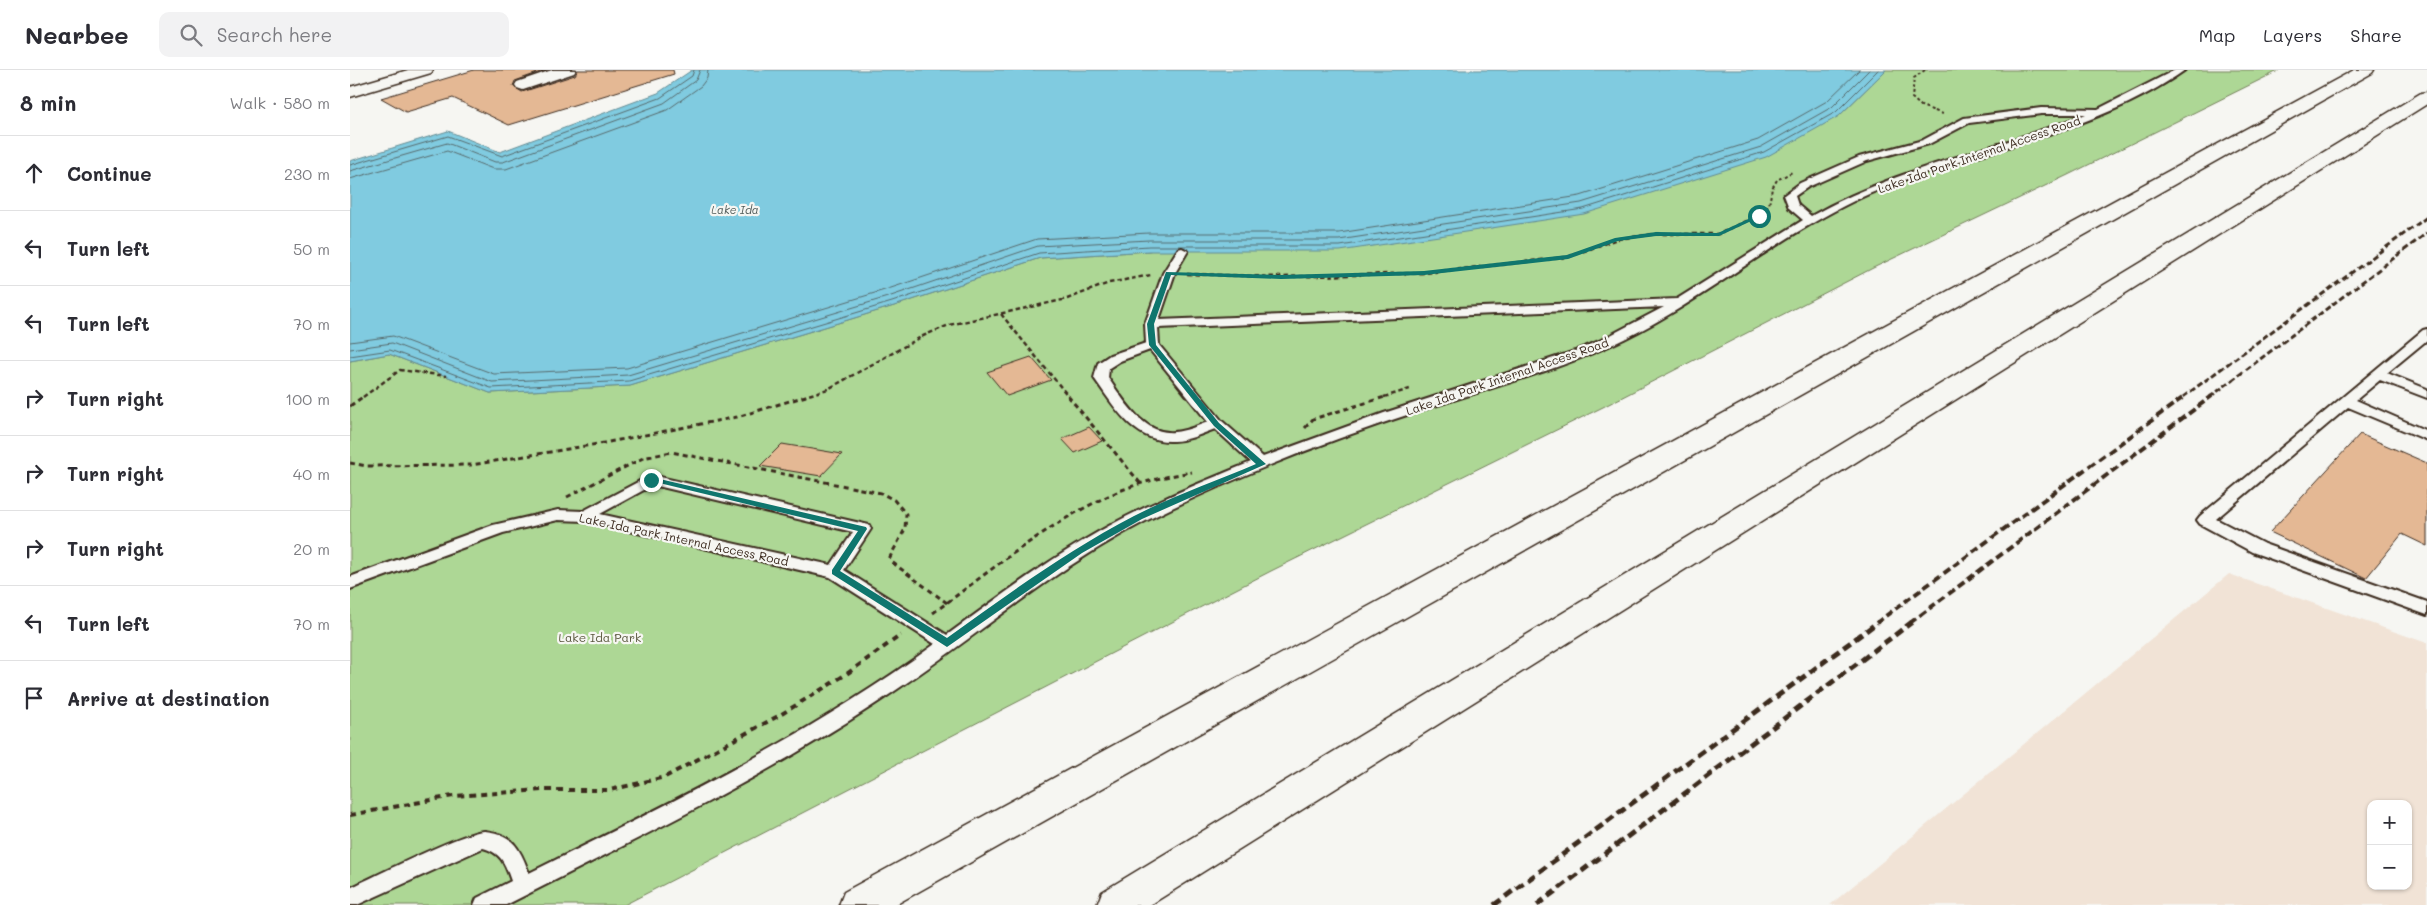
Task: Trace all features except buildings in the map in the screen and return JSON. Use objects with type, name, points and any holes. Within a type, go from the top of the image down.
[{"type":"main road","points":[[383,70],[399,78]]},
{"type":"main road","points":[[350,92],[425,70]]},
{"type":"main road","points":[[523,84],[568,70]]},
{"type":"main road","points":[[858,905],[2366,70]]},
{"type":"main road","points":[[1116,905],[2427,97]]},
{"type":"lane","name":"Lake Ida Park Internal Access Road","points":[[485,905],[704,796],[796,746],[877,694],[1040,576],[1079,550],[1139,517],[1262,464],[1388,416],[1601,345],[1683,303],[1810,221],[1861,194],[1902,177],[2023,140],[2104,111],[2181,70]]},
{"type":"lane","points":[[1810,221],[1794,206],[1789,195],[1794,190],[1863,159],[1926,142],[1967,120],[2041,111],[2104,111]]},
{"type":"lane","points":[[1182,252],[1169,273],[1151,324],[1153,345],[1216,424],[1262,464]]},
{"type":"lane","points":[[1151,324],[1683,303]]},
{"type":"lane","points":[[2427,332],[2205,520],[2258,548],[2427,609]]},
{"type":"lane","points":[[1153,345],[1115,358],[1103,366],[1101,378],[1133,421],[1151,434],[1172,437],[1216,424]]},
{"type":"lane","points":[[2378,374],[2427,394]]},
{"type":"lane","points":[[2346,401],[2427,436]]},
{"type":"lane","points":[[585,516],[651,480],[863,529],[835,572]]},
{"type":"lane","name":"Lake Ida Park Internal Access Road","points":[[350,583],[498,529],[558,515],[585,516],[835,572],[947,643]]},
{"type":"lane","points":[[350,898],[460,847],[483,840],[499,843],[512,854],[523,886]]},
{"type":"path","points":[[1924,70],[1914,78],[1912,98],[1921,106],[1943,114],[1952,113]]},
{"type":"path","points":[[1938,118],[1943,114]]},
{"type":"path","points":[[350,463],[367,466],[471,465],[604,443],[737,417],[828,389],[923,336],[949,325],[1067,299],[1109,283],[1169,273],[1281,277],[1424,273],[1568,257],[1617,239],[1656,234],[1719,234],[1759,216],[1769,205],[1772,188],[1777,180],[1794,172]]},
{"type":"path","points":[[1001,314],[1141,484]]},
{"type":"path","points":[[350,406],[400,370],[446,376]]},
{"type":"path","points":[[562,499],[594,487],[643,457],[671,452],[882,494],[904,508],[908,518],[906,530],[890,557],[893,564],[947,603]]},
{"type":"shaded area","points":[[2229,574],[2427,643],[2427,905],[1830,905]]},
{"type":"green space","name":"Lake Ida Park","points":[[1886,70],[2280,70],[2068,175],[1873,268],[1603,407],[1271,571],[624,905],[350,905],[350,361],[389,354],[490,393],[630,386],[894,306],[1040,258],[1149,251],[1839,116]]},
{"type":"water","name":"Lake Ida","points":[[692,70],[1886,70],[1839,116],[1766,157],[1584,214],[1340,251],[1149,251],[1040,258],[894,306],[630,386],[490,393],[389,354],[350,361],[350,161],[448,131],[500,152],[658,93]]},
{"type":"railway","points":[[2183,397],[2427,217]]},
{"type":"railway","points":[[2210,397],[2427,233]]},
{"type":"railway","points":[[1876,623],[2185,396]]},
{"type":"railway","points":[[1910,623],[2212,396]]},
{"type":"railway","points":[[1494,905],[1878,622]]},
{"type":"railway","points":[[1537,905],[1912,622]]},
{"type":"route","points":[[651,480],[863,529],[835,572],[947,643],[1079,550],[1139,517],[1262,464],[1216,424],[1153,345],[1151,324],[1169,273],[1281,277],[1424,273],[1568,257],[1617,239],[1656,234],[1719,234],[1759,216]]}]
